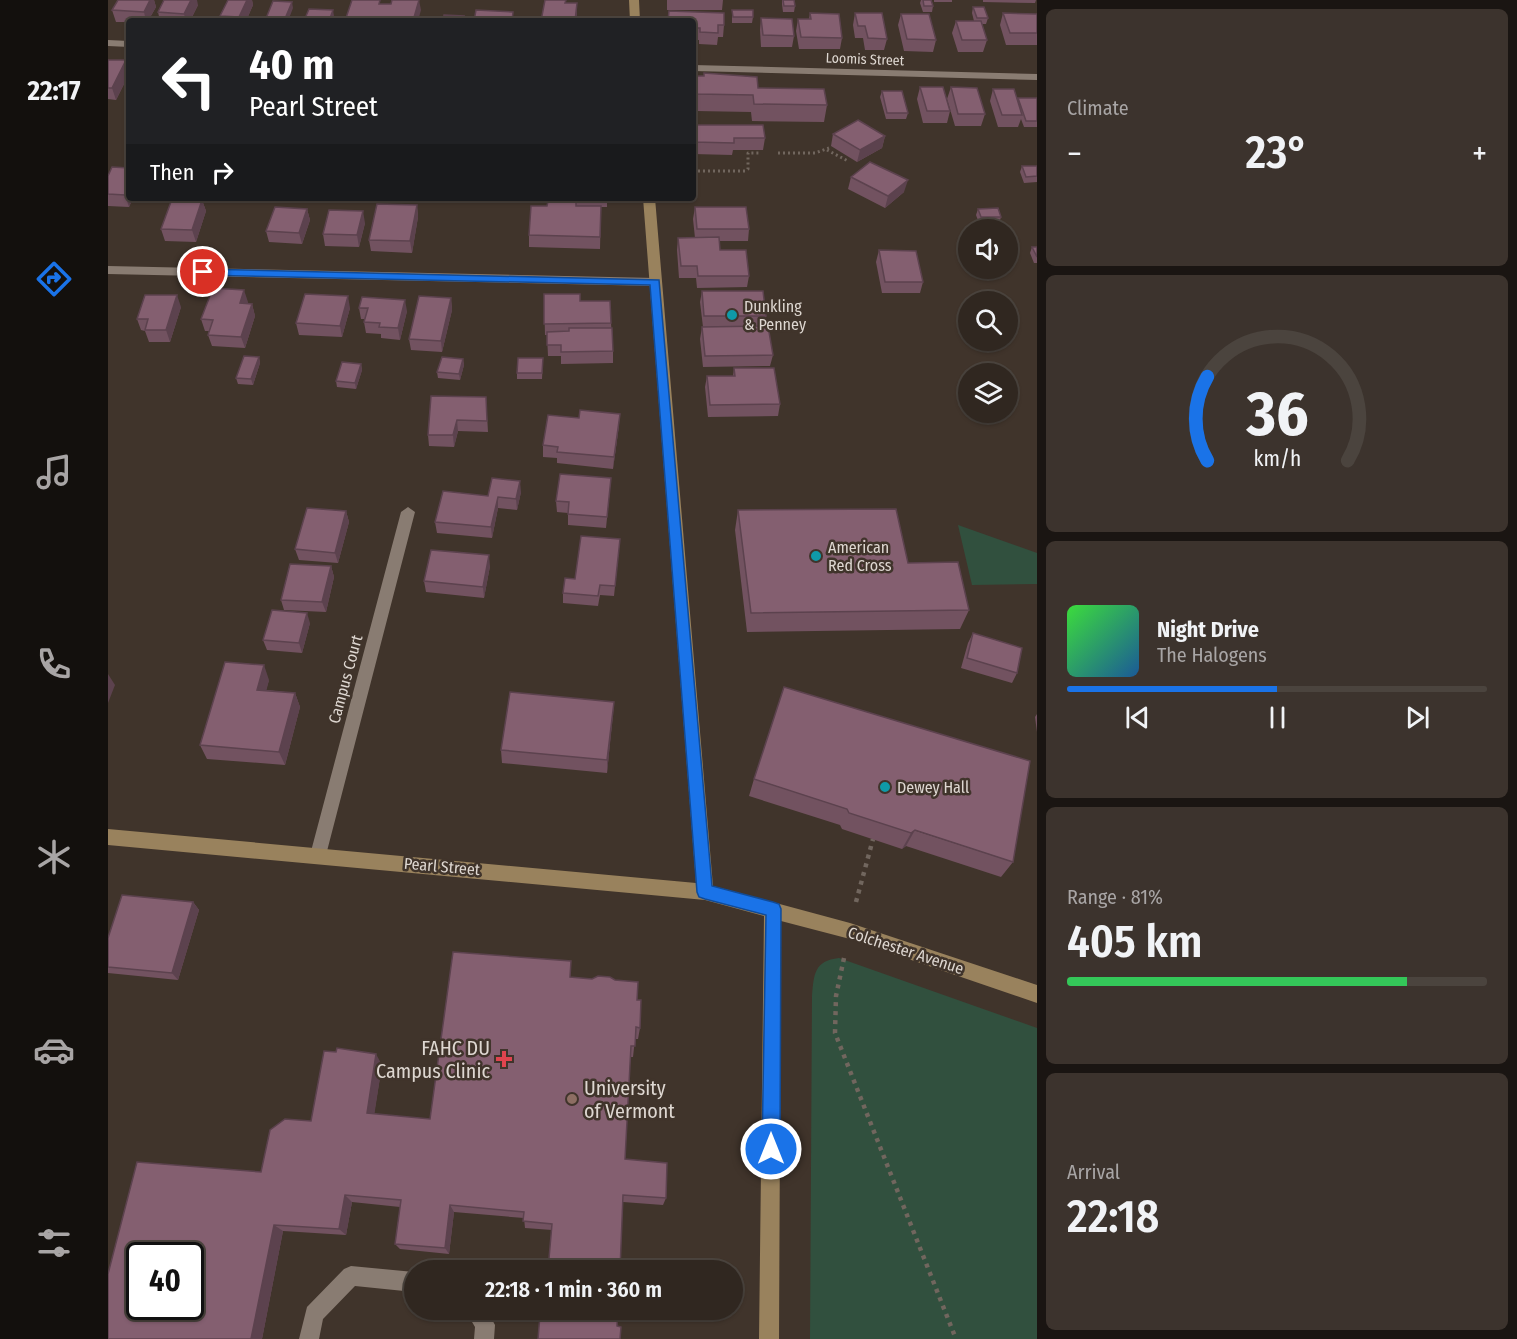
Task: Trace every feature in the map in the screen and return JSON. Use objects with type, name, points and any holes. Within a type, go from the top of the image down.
[{"type":"street","points":[[634,0],[635,18]]},
{"type":"street","points":[[108,43],[126,44]]},
{"type":"street","name":"Loomis Street","points":[[696,68],[1037,77]]},
{"type":"street","points":[[649,201],[705,892]]},
{"type":"street","points":[[108,270],[655,282]]},
{"type":"street","name":"Campus Court","points":[[318,855],[408,512]]},
{"type":"street","name":"Pearl Street","points":[[108,837],[705,892],[773,909]]},
{"type":"street","points":[[769,1339],[773,909]]},
{"type":"street","name":"Colchester Avenue","points":[[773,909],[850,930],[1037,994]]},
{"type":"street","points":[[309,1339],[314,1314],[351,1276],[404,1281]]},
{"type":"street","points":[[482,1320],[485,1325],[484,1339]]},
{"type":"path","points":[[778,153],[815,153],[827,149],[849,161]]},
{"type":"path","points":[[696,171],[745,171],[748,169],[748,153],[761,153]]},
{"type":"path","points":[[856,902],[873,839]]},
{"type":"path","points":[[844,958],[834,994],[832,1011],[835,1033],[956,1339]]},
{"type":"green space","points":[[958,525],[1037,553],[1037,584],[972,585]]},
{"type":"green space","points":[[839,958],[1037,1028],[1037,1339],[810,1339],[812,996],[817,970],[825,962]]},
{"type":"building","points":[[118,0],[150,0],[144,12],[112,10]]},
{"type":"building","points":[[164,0],[191,0],[184,14],[158,12]]},
{"type":"building","points":[[228,0],[247,0],[239,17],[220,16]]},
{"type":"building","points":[[352,0],[380,0],[379,4],[391,4],[392,0],[419,0],[414,18],[346,18]]},
{"type":"building","points":[[545,0],[566,0],[565,3],[577,3],[575,18],[542,18]]},
{"type":"building","points":[[783,0],[794,0],[795,6],[784,6]]},
{"type":"building","points":[[923,0],[931,0],[933,6],[924,6]]},
{"type":"building","points":[[273,1],[292,2],[285,18],[266,18]]},
{"type":"building","points":[[973,7],[984,7],[988,18],[977,18]]},
{"type":"building","points":[[309,9],[333,10],[330,18],[305,18]]},
{"type":"building","points":[[476,10],[513,12],[512,18],[475,18]]},
{"type":"building","points":[[732,10],[753,10],[753,17],[733,17]]},
{"type":"building","points":[[669,11],[724,13],[724,25],[718,25],[718,33],[700,32],[700,28],[696,28],[696,18],[668,18]]},
{"type":"building","points":[[810,13],[839,14],[842,38],[801,37],[798,19],[811,19]]},
{"type":"building","points":[[855,13],[882,13],[887,39],[868,38],[865,26],[858,26]]},
{"type":"building","points":[[1003,13],[1037,14],[1037,33],[1010,33]]},
{"type":"building","points":[[901,14],[929,14],[936,40],[907,39]]},
{"type":"building","points":[[444,15],[464,16],[463,18],[444,18]]},
{"type":"building","points":[[761,18],[792,19],[794,36],[763,35]]},
{"type":"building","points":[[956,21],[981,21],[987,40],[962,40]]},
{"type":"building","points":[[108,60],[126,60],[112,88],[108,88]]},
{"type":"building","points":[[704,73],[757,77],[758,88],[824,89],[827,105],[754,104],[753,95],[697,94],[696,76],[704,76]]},
{"type":"building","points":[[920,87],[943,87],[950,111],[927,111]]},
{"type":"building","points":[[951,87],[977,88],[985,114],[958,114]]},
{"type":"building","points":[[993,89],[1014,89],[1022,115],[1002,115]]},
{"type":"building","points":[[882,91],[902,91],[908,113],[887,113]]},
{"type":"building","points":[[1018,98],[1037,98],[1037,121],[1026,121]]},
{"type":"building","points":[[858,120],[885,136],[860,150],[833,134]]},
{"type":"building","points":[[696,125],[763,125],[765,138],[734,138],[734,143],[696,142]]},
{"type":"building","points":[[870,162],[908,180],[888,196],[851,177]]},
{"type":"building","points":[[1022,166],[1037,166],[1037,176],[1026,177]]},
{"type":"building","points":[[112,167],[126,168],[125,195],[108,194],[108,176]]},
{"type":"building","points":[[171,201],[202,201],[192,230],[161,229]]},
{"type":"building","points":[[548,201],[576,202],[576,206],[601,206],[600,237],[529,235],[531,206],[547,206]]},
{"type":"building","points":[[377,204],[417,205],[410,241],[369,240]]},
{"type":"building","points":[[275,207],[307,209],[299,233],[266,231]]},
{"type":"building","points":[[695,207],[746,207],[749,229],[697,229]]},
{"type":"building","points":[[998,208],[1001,217],[981,217],[978,209]]},
{"type":"building","points":[[329,210],[363,211],[357,235],[323,234]]},
{"type":"building","points":[[719,237],[720,250],[746,250],[749,276],[698,276],[697,266],[681,266],[678,238]]},
{"type":"building","points":[[1032,247],[1037,247],[1037,257]]},
{"type":"building","points":[[879,250],[916,251],[923,282],[885,282]]},
{"type":"building","points":[[213,288],[244,290],[240,303],[252,304],[241,337],[208,335],[213,320],[201,319]]},
{"type":"building","points":[[702,291],[763,291],[766,316],[704,316]]},
{"type":"building","points":[[305,294],[348,296],[340,326],[296,323]]},
{"type":"building","points":[[544,294],[580,294],[580,301],[610,301],[611,323],[544,324]]},
{"type":"building","points":[[145,295],[177,295],[166,330],[145,330],[148,319],[137,319]]},
{"type":"building","points":[[419,296],[451,298],[441,341],[409,339]]},
{"type":"building","points":[[362,297],[405,300],[398,328],[379,327],[380,323],[364,322],[368,308],[359,308]]},
{"type":"building","points":[[768,326],[773,355],[705,356],[702,327]]},
{"type":"building","points":[[569,328],[612,328],[613,351],[561,352],[561,345],[547,345],[547,332],[569,331]]},
{"type":"building","points":[[244,356],[259,357],[251,379],[236,378]]},
{"type":"building","points":[[442,357],[463,359],[459,374],[437,372]]},
{"type":"building","points":[[518,358],[543,358],[542,373],[517,373]]},
{"type":"building","points":[[342,362],[361,364],[355,383],[336,381]]},
{"type":"building","points":[[734,368],[774,368],[780,404],[710,405],[707,376],[735,376]]},
{"type":"building","points":[[431,396],[486,397],[487,421],[457,420],[453,435],[428,435]]},
{"type":"building","points":[[580,410],[620,414],[614,457],[557,452],[558,447],[543,445],[548,415],[579,418]]},
{"type":"building","points":[[560,474],[611,478],[607,517],[568,514],[569,502],[556,501]]},
{"type":"building","points":[[492,478],[520,481],[516,499],[498,497],[491,527],[435,522],[443,491],[488,496]]},
{"type":"building","points":[[307,508],[346,511],[335,553],[295,549]]},
{"type":"building","name":"American Red Cross","points":[[896,509],[908,563],[958,562],[969,610],[751,613],[738,510]]},
{"type":"building","points":[[581,536],[620,539],[615,586],[600,585],[598,596],[563,593],[565,578],[575,579]]},
{"type":"building","points":[[431,550],[489,555],[483,587],[424,581]]},
{"type":"building","points":[[290,564],[331,566],[322,602],[281,600]]},
{"type":"building","points":[[272,610],[307,613],[299,643],[263,640]]},
{"type":"building","points":[[973,633],[1022,648],[1017,673],[967,658]]},
{"type":"building","points":[[225,662],[264,665],[257,690],[295,693],[279,752],[200,745]]},
{"type":"building","name":"Dewey Hall","points":[[784,687],[1030,761],[1013,862],[915,830],[911,833],[849,813],[847,809],[754,779]]},
{"type":"building","points":[[510,692],[614,702],[607,760],[501,750]]},
{"type":"building","points":[[122,895],[193,902],[172,973],[108,967],[108,938]]},
{"type":"building","points":[[453,952],[571,961],[570,977],[592,979],[598,976],[638,982],[637,1000],[641,1000],[640,1028],[636,1027],[635,1046],[631,1046],[625,1159],[667,1163],[666,1198],[623,1195],[620,1260],[549,1260],[552,1224],[523,1221],[524,1212],[450,1205],[445,1248],[395,1244],[401,1200],[345,1195],[339,1229],[274,1225],[251,1339],[108,1339],[108,1274],[137,1162],[261,1172],[270,1130],[285,1119],[311,1121],[324,1051],[336,1052],[337,1048],[376,1054],[367,1113],[430,1119]]},
{"type":"building","points":[[540,1320],[617,1320],[617,1326],[621,1327],[620,1339],[538,1339]]},
{"type":"place","name":"Dunkling & Penney","points":[[732,315]]},
{"type":"place","name":"American Red Cross","points":[[816,556]]},
{"type":"place","name":"Dewey Hall","points":[[885,787]]},
{"type":"place","name":"FAHC DU Campus Clinic","points":[[504,1059]]},
{"type":"place","name":"University of Vermont","points":[[572,1099]]},
{"type":"route","points":[[203,272],[655,282],[705,892],[773,909],[771,1149]]}]
